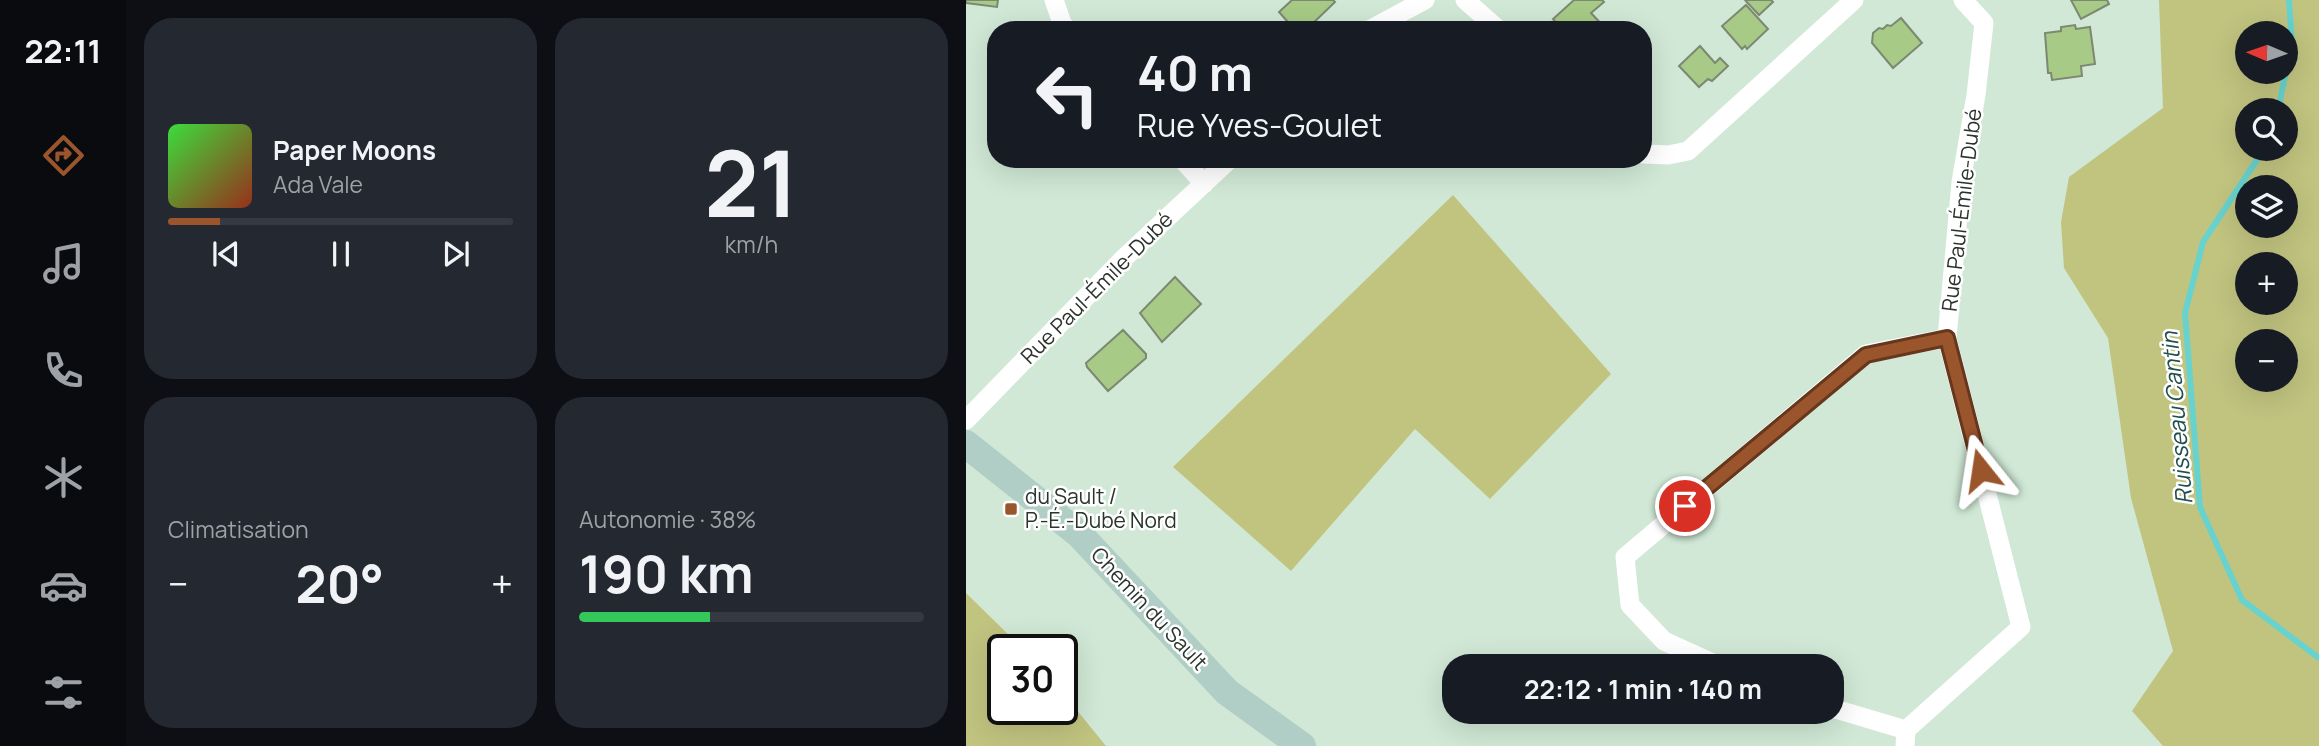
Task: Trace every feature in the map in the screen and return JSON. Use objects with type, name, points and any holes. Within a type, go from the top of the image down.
[{"type":"street","points":[[1054,0],[1061,21]]},
{"type":"street","points":[[1386,21],[1425,0]]},
{"type":"street","points":[[1465,0],[1489,21]]},
{"type":"street","points":[[1652,154],[1668,155],[1688,151],[1854,0]]},
{"type":"street","name":"Rue Paul-Émile-Dubé","points":[[1906,738],[2021,627],[1947,338],[1961,182],[1976,95],[1984,23],[1963,0]]},
{"type":"street","points":[[1190,168],[1204,184]]},
{"type":"street","name":"Rue Paul-Émile-Dubé","points":[[966,420],[1122,260],[1221,168]]},
{"type":"street","points":[[1692,654],[1664,641],[1630,605],[1625,557],[1866,355],[1947,338]]},
{"type":"street","name":"Chemin du Sault","points":[[966,443],[1079,534],[1227,692],[1302,746]]},
{"type":"street","points":[[1844,713],[1906,738]]},
{"type":"green space","points":[[2159,0],[2319,0],[2319,746],[2163,746],[2132,711],[2173,651],[2131,498],[2108,338],[2064,268],[2061,222],[2069,177],[2163,108]]},
{"type":"green space","points":[[1453,195],[1611,374],[1490,499],[1415,429],[1291,571],[1173,467]]},
{"type":"green space","points":[[966,593],[1008,634],[987,634],[987,725],[1078,725],[1078,712],[1106,746],[966,746]]},
{"type":"building","points":[[966,0],[998,0],[997,7],[966,3]]},
{"type":"building","points":[[1292,0],[1335,2],[1315,21],[1287,21],[1279,12]]},
{"type":"building","points":[[1574,0],[1604,2],[1591,13],[1599,21],[1553,19]]},
{"type":"building","points":[[1745,0],[1771,0],[1773,2],[1759,15]]},
{"type":"building","points":[[2071,0],[2107,0],[2109,4],[2081,19]]},
{"type":"building","points":[[1746,5],[1768,29],[1747,49],[1745,46],[1742,49],[1722,26]]},
{"type":"building","points":[[1901,18],[1922,43],[1893,68],[1872,43],[1873,33],[1879,28],[1891,26]]},
{"type":"building","points":[[2075,25],[2076,29],[2090,27],[2095,64],[2081,66],[2082,76],[2052,80],[2051,73],[2048,73],[2045,33],[2061,31],[2061,27]]},
{"type":"building","points":[[1700,46],[1715,63],[1720,58],[1728,66],[1712,81],[1708,79],[1699,87],[1679,66]]},
{"type":"building","points":[[1175,277],[1201,304],[1162,342],[1140,313]]},
{"type":"building","points":[[1123,330],[1146,354],[1146,358],[1108,391],[1086,363]]},
{"type":"waterway","name":"Ruisseau Cantin","points":[[2281,98],[2292,43],[2289,0]]},
{"type":"waterway","name":"Ruisseau Cantin","points":[[2256,161],[2203,242],[2185,313],[2200,507],[2242,600],[2319,658]]},
{"type":"place","name":"du Sault / P.-É.-Dubé Nord","points":[[1011,509]]},
{"type":"route","points":[[1685,506],[1866,355],[1947,338],[1981,470]]}]
